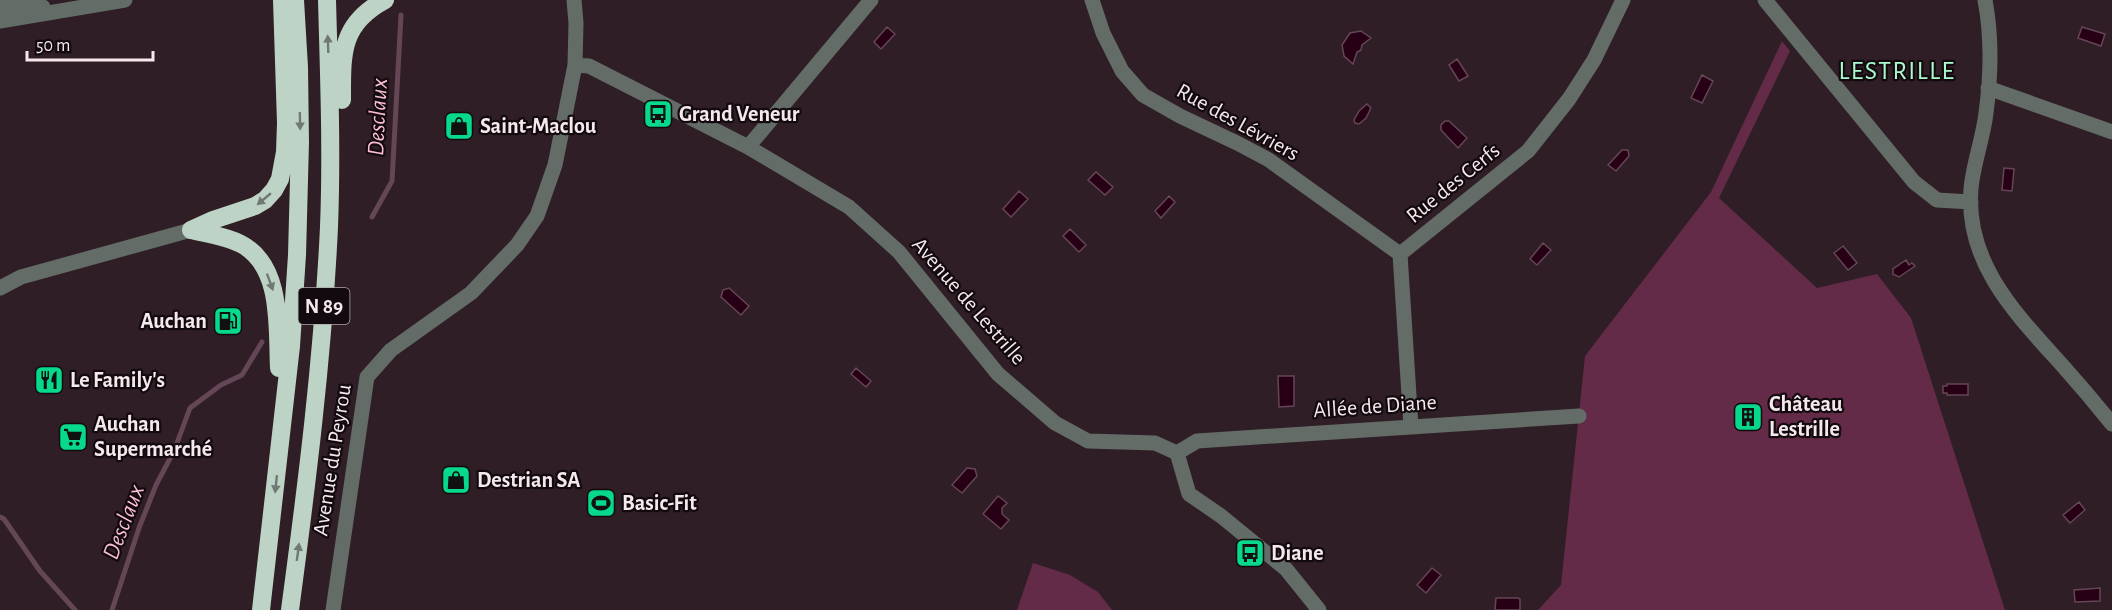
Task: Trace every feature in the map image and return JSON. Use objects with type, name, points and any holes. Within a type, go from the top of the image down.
[{"type":"highway","points":[[191,230],[255,206],[265,200],[274,190],[280,178],[285,142],[282,0]]},
{"type":"highway","name":"N 89","points":[[261,610],[282,426],[297,255],[300,131],[295,0]]},
{"type":"highway","name":"N 89","points":[[290,610],[316,399],[329,226],[327,0]]},
{"type":"highway","points":[[316,399],[331,341],[339,252],[344,45],[350,29],[363,14],[385,0]]},
{"type":"highway","points":[[191,230],[227,238],[243,245],[264,267],[275,299],[282,426]]},
{"type":"street","points":[[0,21],[125,0]]},
{"type":"street","name":"Avenue du Peyrou","points":[[333,610],[367,377],[391,350],[471,293],[517,245],[537,216],[555,165],[575,64],[574,0]]},
{"type":"street","points":[[748,147],[872,0]]},
{"type":"street","name":"Rue des Lévriers","points":[[1092,0],[1103,33],[1122,70],[1143,95],[1269,160],[1400,254]]},
{"type":"street","name":"Rue des Cerfs","points":[[1410,427],[1400,254],[1528,151],[1569,99],[1594,60],[1623,0]]},
{"type":"street","points":[[1765,0],[1914,183],[1938,200],[1971,202]]},
{"type":"street","points":[[1985,0],[1991,29],[1988,88],[1986,113],[1971,188],[1971,219],[1978,248],[1995,285],[2112,424]]},
{"type":"street","points":[[0,7],[70,8]]},
{"type":"street","name":"Avenue de Lestrille","points":[[575,64],[596,69],[748,147],[849,207],[898,252],[998,374],[1055,423],[1088,441],[1155,443],[1177,453]]},
{"type":"street","points":[[1988,88],[2112,132]]},
{"type":"street","points":[[0,288],[21,277],[191,230]]},
{"type":"street","points":[[0,276],[21,277]]},
{"type":"street","name":"Allée de Diane","points":[[1177,453],[1197,441],[1579,416]]},
{"type":"street","points":[[1177,453],[1189,494],[1221,516],[1286,569],[1319,610]]},
{"type":"shaded area","points":[[887,27],[895,34],[881,49],[874,42]]},
{"type":"shaded area","points":[[2082,27],[2105,34],[2101,46],[2078,38]]},
{"type":"shaded area","points":[[1361,31],[1371,38],[1357,52],[1353,64],[1344,56],[1342,45],[1350,33]]},
{"type":"shaded area","points":[[1782,41],[1790,51],[1719,198],[1817,288],[1877,274],[1911,318],[2005,610],[1538,610],[1561,585],[1585,356],[1711,192]]},
{"type":"shaded area","points":[[1457,59],[1468,76],[1459,81],[1449,65]]},
{"type":"shaded area","points":[[1702,75],[1713,81],[1702,103],[1691,98]]},
{"type":"shaded area","points":[[1367,104],[1371,108],[1366,118],[1359,124],[1355,123],[1354,120],[1359,111]]},
{"type":"shaded area","points":[[1449,121],[1467,138],[1458,148],[1441,130],[1441,125]]},
{"type":"shaded area","points":[[1622,150],[1628,150],[1629,156],[1616,171],[1608,165]]},
{"type":"shaded area","points":[[2004,168],[2014,169],[2012,191],[2002,190]]},
{"type":"shaded area","points":[[1096,172],[1113,187],[1105,195],[1088,180]]},
{"type":"shaded area","points":[[1019,191],[1028,199],[1011,217],[1003,209]]},
{"type":"shaded area","points":[[1169,196],[1175,202],[1161,218],[1155,211]]},
{"type":"shaded area","points":[[1070,229],[1086,245],[1079,252],[1063,236]]},
{"type":"shaded area","points":[[1543,243],[1551,250],[1537,265],[1530,259]]},
{"type":"shaded area","points":[[1843,246],[1857,263],[1848,270],[1834,253]]},
{"type":"shaded area","points":[[1906,260],[1909,265],[1912,263],[1915,266],[1899,277],[1893,274],[1893,269]]},
{"type":"shaded area","points":[[729,288],[749,306],[741,315],[721,297],[723,290]]},
{"type":"shaded area","points":[[856,368],[871,381],[866,387],[851,374]]},
{"type":"shaded area","points":[[1278,376],[1294,376],[1294,406],[1279,407]]},
{"type":"shaded area","points":[[1968,384],[1968,395],[1943,393],[1943,386]]},
{"type":"shaded area","points":[[967,468],[975,469],[977,476],[962,493],[952,485]]},
{"type":"shaded area","points":[[998,496],[1007,503],[1002,508],[1002,514],[1009,520],[1001,529],[983,514]]},
{"type":"shaded area","points":[[2079,502],[2085,510],[2070,523],[2063,515]]},
{"type":"shaded area","points":[[1033,563],[1070,575],[1098,592],[1112,610],[1017,610]]},
{"type":"shaded area","points":[[1432,568],[1441,575],[1426,593],[1417,585]]},
{"type":"shaded area","points":[[2100,588],[2100,601],[2075,602],[2074,590]]},
{"type":"shaded area","points":[[1496,598],[1520,599],[1520,610],[1495,610]]},
{"type":"waterway","name":"Desclaux","points":[[372,217],[392,181],[401,15]]},
{"type":"waterway","name":"Desclaux","points":[[112,610],[139,528],[156,485],[174,451],[190,408],[221,385],[242,375],[262,342]]},
{"type":"waterway","name":"Desclaux","points":[[0,517],[4,519],[40,571],[75,610]]},
{"type":"place","name":"Grand Veneur","points":[[658,114]]},
{"type":"place","name":"Saint-Maclou","points":[[459,126]]},
{"type":"place","name":"Auchan","points":[[228,321]]},
{"type":"place","name":"Le Family's","points":[[49,380]]},
{"type":"place","name":"Château Lestrille","points":[[1748,417]]},
{"type":"place","name":"Auchan Supermarché","points":[[73,437]]},
{"type":"place","name":"Destrian SA","points":[[456,480]]},
{"type":"place","name":"Basic-Fit","points":[[601,503]]},
{"type":"place","name":"Diane","points":[[1250,553]]},
{"type":"district","name":"LESTRILLE","points":[[1897,71]]}]
